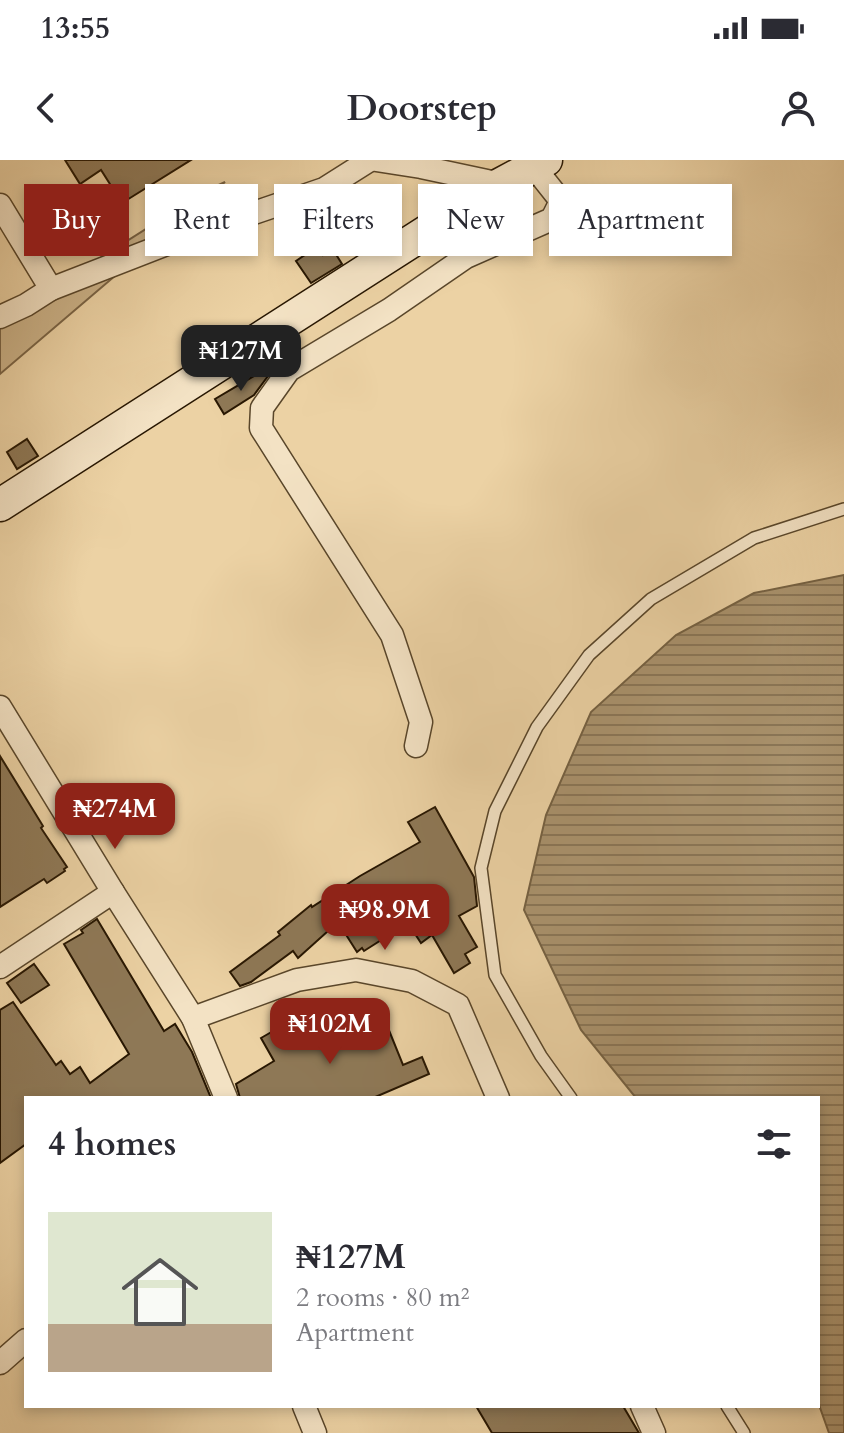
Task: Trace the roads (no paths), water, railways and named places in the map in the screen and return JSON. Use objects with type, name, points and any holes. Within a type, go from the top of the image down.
[{"type":"street","points":[[0,317],[51,289],[195,233],[324,189],[373,160],[501,184],[540,163],[561,201],[552,219],[466,257],[389,310],[289,370],[262,408],[261,428],[392,635],[421,722],[416,746]]},
{"type":"street","points":[[0,205],[51,289]]},
{"type":"street","points":[[0,505],[418,237]]},
{"type":"street","points":[[0,707],[193,1018],[225,1096]]},
{"type":"street","points":[[0,967],[113,892]]},
{"type":"street","points":[[193,1018],[297,980],[356,970],[412,981],[458,1005],[497,1096]]},
{"type":"street","points":[[0,1363],[24,1342]]},
{"type":"street","points":[[305,1408],[315,1433]]},
{"type":"street","points":[[643,1408],[654,1433]]},
{"type":"lane","points":[[570,1096],[541,1056],[495,975],[481,868],[495,811],[537,727],[589,655],[651,599],[754,538],[844,509]]},
{"type":"lane","points":[[728,1408],[744,1433]]}]
